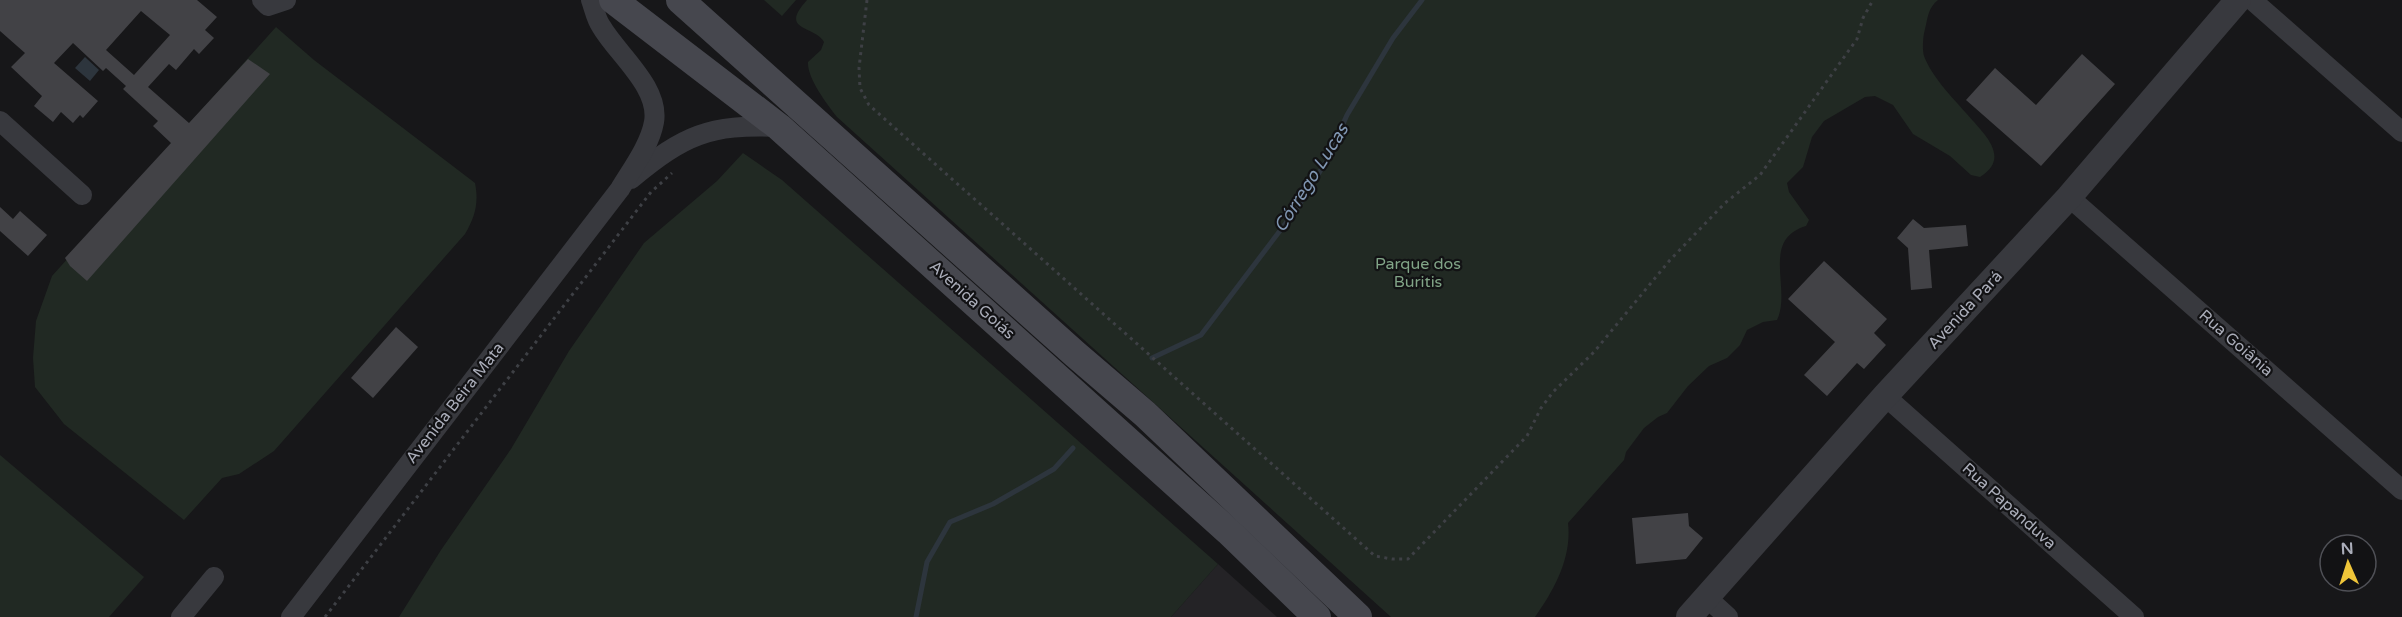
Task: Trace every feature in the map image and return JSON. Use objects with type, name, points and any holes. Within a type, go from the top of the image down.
[{"type":"main road","name":"Avenida Goiás","points":[[613,0],[779,127],[1228,531],[1317,617]]},
{"type":"main road","name":"Avenida Goiás","points":[[680,0],[1040,323],[1145,414],[1358,617]]},
{"type":"street","name":"Avenida Beira Mata","points":[[291,617],[620,189],[649,137],[654,124],[655,111],[650,96],[633,68],[600,26],[591,0]]},
{"type":"street","name":"Avenida Pará","points":[[1689,617],[1885,396],[2069,197],[2238,0]]},
{"type":"street","points":[[2252,0],[2402,132]]},
{"type":"street","points":[[0,121],[82,195]]},
{"type":"street","name":"Avenida Beira Mata","points":[[620,189],[676,144],[728,127],[779,127]]},
{"type":"street","name":"Rua Goiânia","points":[[2069,197],[2402,490]]},
{"type":"street","name":"Rua Papanduva","points":[[1885,396],[2134,617]]},
{"type":"street","points":[[181,617],[214,578]]},
{"type":"street","points":[[1706,597],[1728,617]]},
{"type":"path","points":[[867,0],[859,68],[860,88],[869,105],[1375,556],[1408,559],[1527,436],[1541,408],[1553,392],[1594,352],[1670,260],[1725,203],[1760,175],[1857,39],[1863,18],[1873,0]]},
{"type":"path","points":[[325,617],[651,192],[674,171]]},
{"type":"shaded area","points":[[85,57],[99,70],[90,81],[75,68]]},
{"type":"shaded area","points":[[1218,564],[1277,617],[1171,617]]},
{"type":"green space","points":[[764,0],[796,0],[782,16]]},
{"type":"green space","name":"Parque dos Buritis","points":[[807,0],[1938,0],[1932,6],[1928,17],[1923,39],[1924,56],[1932,72],[1986,136],[1994,153],[1994,161],[1980,177],[1971,175],[1950,156],[1913,134],[1893,105],[1875,96],[1865,97],[1824,121],[1812,137],[1803,167],[1787,183],[1789,192],[1809,220],[1806,226],[1792,233],[1784,242],[1780,267],[1781,308],[1777,320],[1763,322],[1747,330],[1740,345],[1727,358],[1709,366],[1688,386],[1667,413],[1644,428],[1626,452],[1624,460],[1568,523],[1569,536],[1565,560],[1555,584],[1535,617],[1391,617],[837,117],[818,91],[809,68],[808,62],[821,50],[824,42],[797,23],[799,10]]},
{"type":"green space","points":[[276,27],[314,60],[475,183],[477,197],[475,210],[465,234],[274,451],[239,474],[222,478],[184,520],[64,424],[35,387],[33,358],[36,321],[52,276]]},
{"type":"green space","points":[[743,153],[782,180],[1218,564],[1171,617],[399,617],[441,550],[511,449],[569,351],[644,243],[717,181]]},
{"type":"green space","points":[[0,455],[144,577],[109,617],[0,617]]},
{"type":"building","points":[[0,0],[197,0],[217,17],[205,30],[214,38],[199,54],[194,49],[176,70],[169,64],[148,87],[189,123],[248,59],[270,74],[87,281],[70,266],[65,258],[171,143],[153,126],[158,121],[123,89],[126,86],[106,68],[103,71],[73,43],[54,63],[98,101],[83,118],[80,115],[73,123],[61,112],[53,122],[34,106],[42,96],[11,67],[25,53],[0,31]],"holes":[[[141,11],[170,35],[134,75],[106,50]]]},
{"type":"building","points":[[2082,54],[2115,84],[2041,166],[1966,100],[1995,68],[2036,105]]},
{"type":"building","points":[[0,207],[13,219],[20,211],[47,235],[28,256],[0,231]]},
{"type":"building","points":[[1913,219],[1924,228],[1966,225],[1968,246],[1929,250],[1932,288],[1911,290],[1908,248],[1897,238]]},
{"type":"building","points":[[1824,261],[1887,319],[1874,333],[1886,345],[1864,369],[1857,363],[1827,396],[1804,375],[1835,342],[1788,299]]},
{"type":"building","points":[[396,327],[418,347],[373,398],[351,378]]},
{"type":"building","points":[[1688,513],[1689,526],[1703,538],[1686,559],[1636,564],[1632,518]]},
{"type":"waterway","name":"Córrego Lucas","points":[[1152,358],[1201,335],[1298,207],[1327,160],[1347,115],[1393,38],[1422,0]]},
{"type":"waterway","name":"Córrego Lucas","points":[[916,617],[927,562],[950,522],[993,504],[1054,469],[1073,448]]}]
